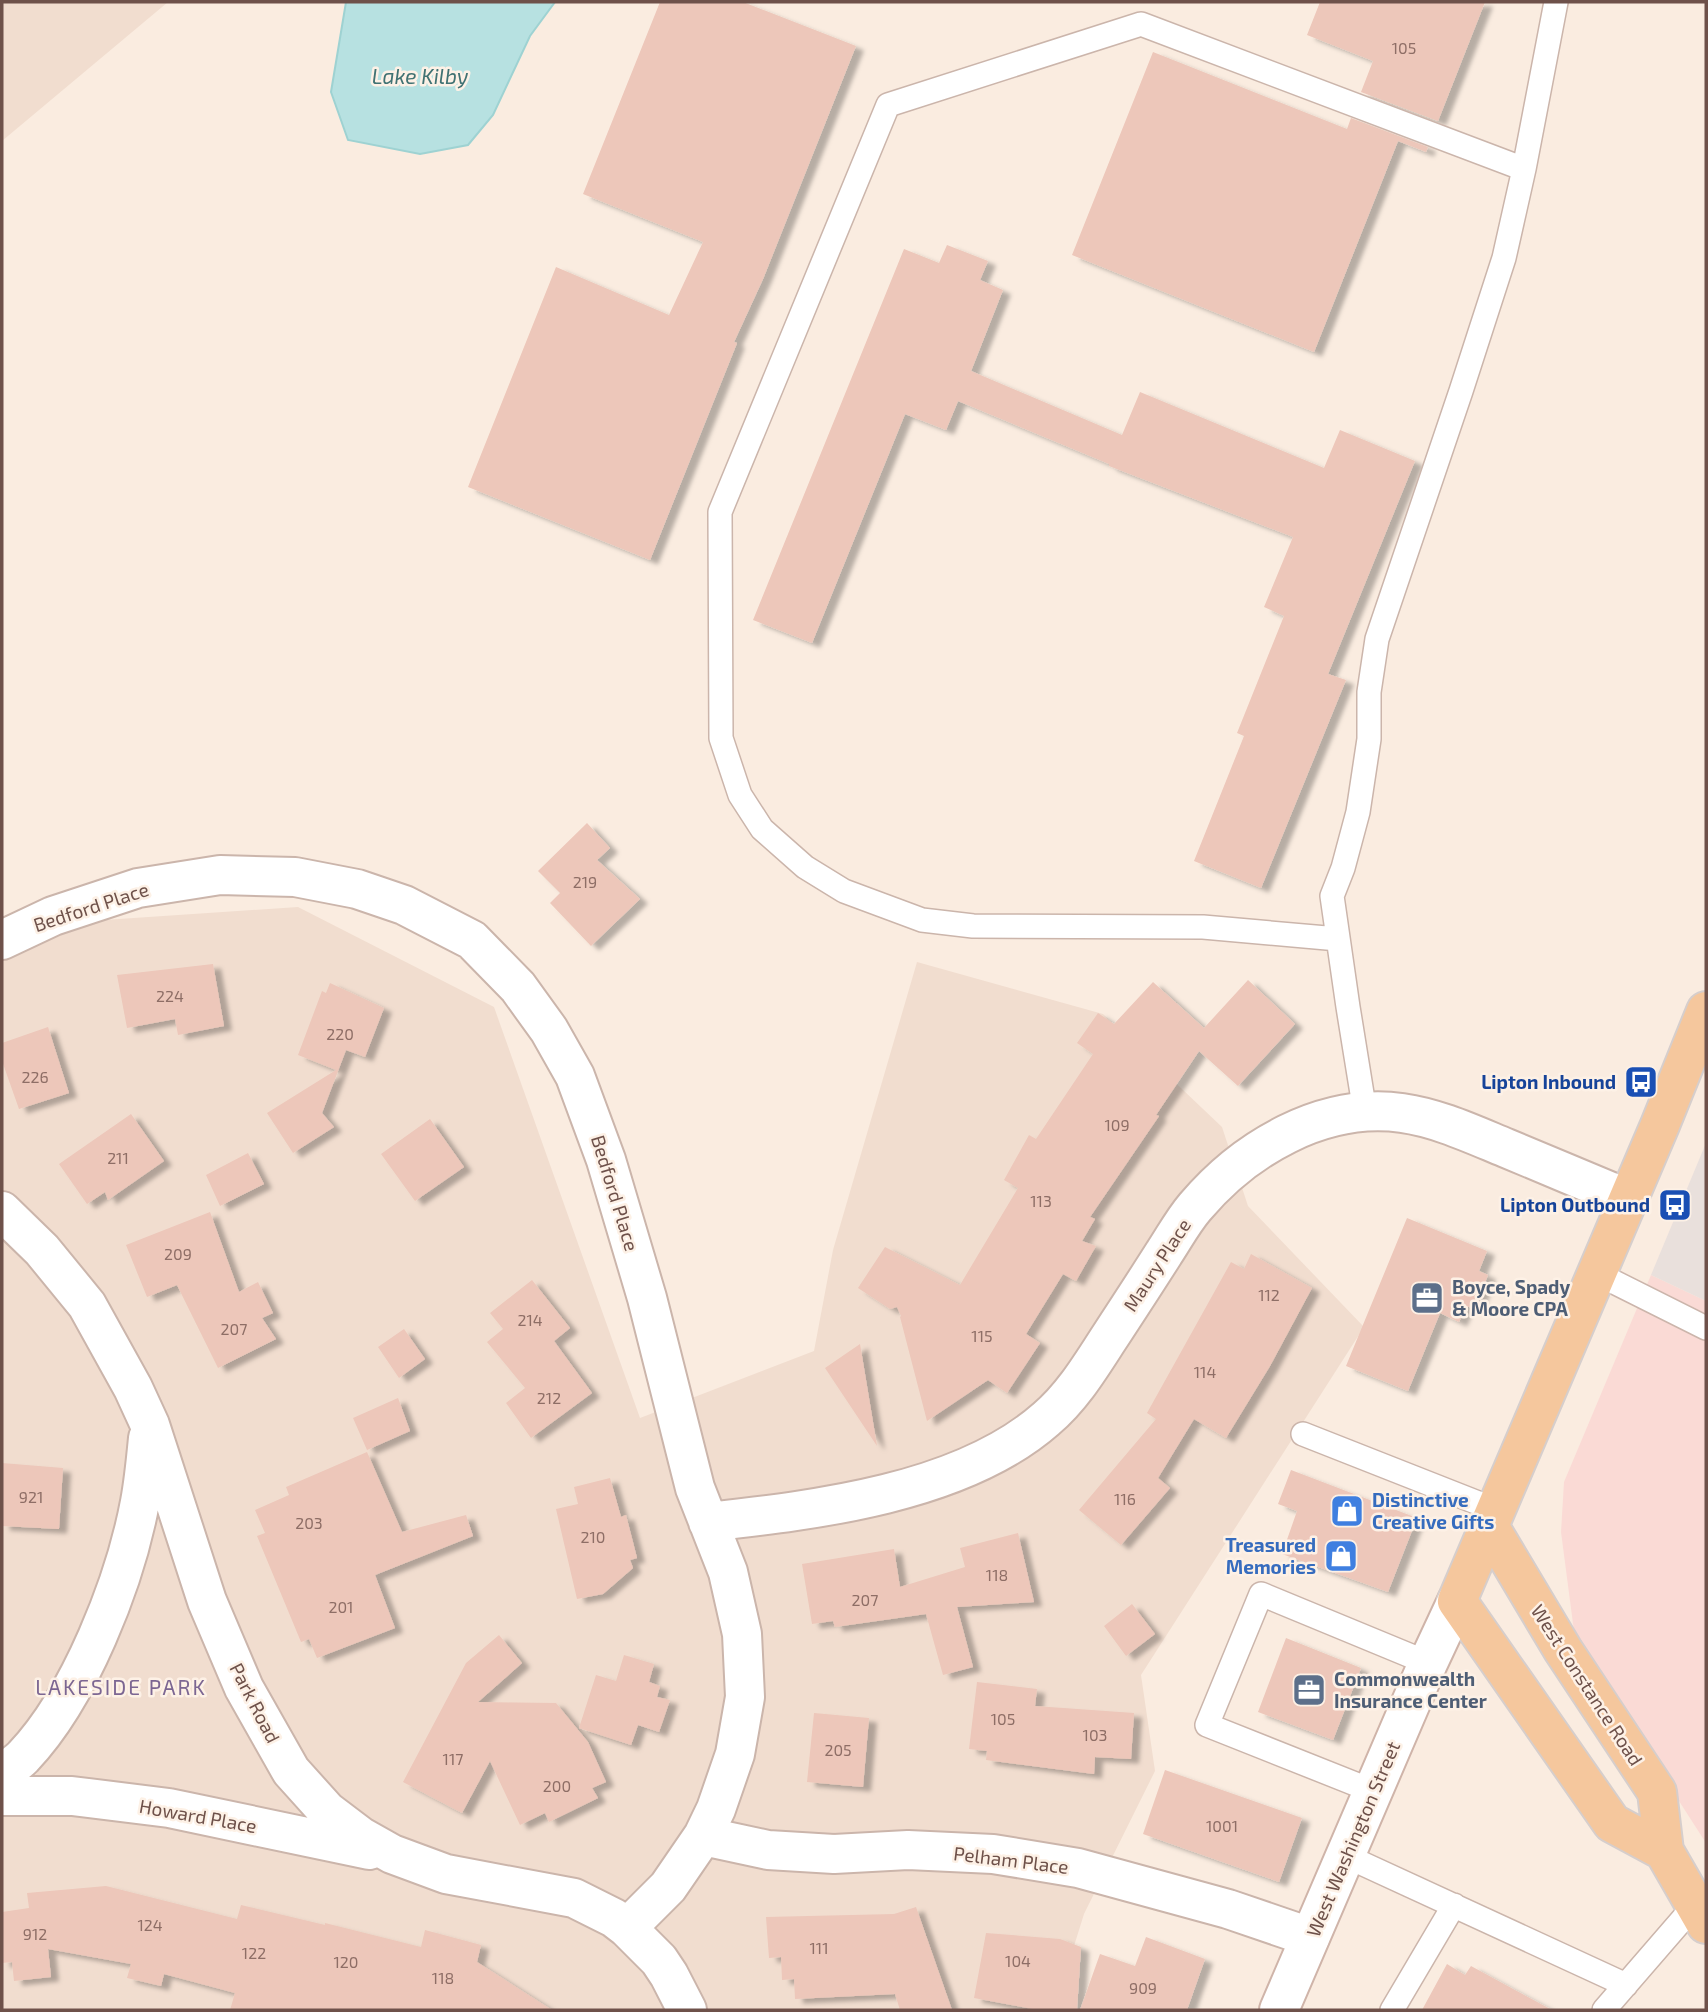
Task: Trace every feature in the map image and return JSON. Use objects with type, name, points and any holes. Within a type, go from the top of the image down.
[{"type":"main road","name":"West Washington Street","points":[[1457,1601],[1706,1011]]},
{"type":"main road","name":"West Constance Road","points":[[1492,1518],[1563,1650],[1657,1792],[1664,1851],[1700,1915]]},
{"type":"main road","points":[[1457,1601],[1612,1823],[1664,1851]]},
{"type":"street","name":"Bedford Place","points":[[2,940],[53,916],[138,888],[220,875],[295,877],[357,889],[404,905],[472,940],[518,988],[549,1030],[575,1076],[606,1160],[647,1298],[695,1488],[728,1572],[742,1634],[745,1697],[735,1754],[716,1809],[703,1836],[668,1887],[626,1927]]},
{"type":"street","name":"Maury Place","points":[[708,1522],[804,1511],[897,1490],[971,1466],[1015,1443],[1048,1418],[1081,1381],[1193,1209],[1229,1171],[1273,1141],[1320,1120],[1365,1112],[1401,1113],[1445,1123],[1628,1199]]},
{"type":"street","name":"Park Road","points":[[2,1211],[42,1250],[87,1306],[133,1388],[150,1425],[206,1601],[244,1688],[291,1771],[327,1811],[360,1836],[392,1854],[446,1874],[574,1898],[614,1918],[659,1960],[687,2010]]},
{"type":"street","points":[[2,1774],[22,1758],[58,1711],[93,1646],[122,1575],[141,1501],[150,1425]]},
{"type":"street","name":"West Washington Street","points":[[1279,2010],[1457,1601]]},
{"type":"street","name":"Howard Place","points":[[2,1796],[72,1796],[169,1808],[392,1854]]},
{"type":"street","name":"Pelham Place","points":[[703,1836],[768,1850],[834,1854],[908,1850],[993,1854],[1078,1868],[1228,1909],[1310,1937]]},
{"type":"lane","points":[[1365,1112],[1332,895],[1343,868],[1358,812],[1369,739],[1369,692],[1377,639],[1504,258],[1556,2]]},
{"type":"lane","points":[[1338,939],[1203,926],[973,926],[922,920],[844,891],[806,867],[762,829],[740,795],[721,738],[720,512],[888,104],[1141,24],[1524,169]]},
{"type":"lane","points":[[1596,1273],[1706,1328]]},
{"type":"lane","points":[[1303,1434],[1492,1518]]},
{"type":"lane","points":[[1373,1791],[1208,1725],[1261,1594],[1428,1663]]},
{"type":"lane","points":[[1346,1856],[1626,1985]]},
{"type":"lane","points":[[1392,2010],[1454,1906]]},
{"type":"lane","points":[[1604,2010],[1626,1985],[1700,1915]]},
{"type":"shaded area","points":[[2,2],[168,2],[2,141]]},
{"type":"shaded area","points":[[298,907],[494,1007],[640,1418],[814,1351],[833,1250],[917,962],[1103,1014],[1222,1127],[1248,1206],[1364,1327],[1141,1675],[1155,1771],[1084,1914],[1054,2010],[2,2010],[2,952],[104,920]]},
{"type":"shaded area","points":[[1706,1143],[1706,1301],[1651,1275]]},
{"type":"shaded area","points":[[1651,1275],[1706,1301],[1706,1843],[1575,1639],[1561,1532],[1564,1482]]},
{"type":"water","name":"Lake Kilby","points":[[346,2],[555,2],[530,36],[493,115],[468,145],[420,154],[348,140],[331,92]]},
{"type":"building","points":[[660,2],[743,2],[856,46],[763,279],[734,342],[737,343],[650,560],[468,487],[556,267],[669,315],[703,242],[583,194]]},
{"type":"building","points":[[1320,2],[1485,2],[1438,121],[1361,92],[1373,61],[1307,35]]},
{"type":"building","points":[[1153,52],[1347,129],[1351,118],[1428,147],[1426,152],[1398,141],[1314,352],[1072,255]]},
{"type":"building","points":[[947,245],[988,261],[980,280],[1003,290],[971,371],[1122,435],[1140,392],[1324,468],[1340,430],[1415,461],[1328,674],[1346,680],[1261,888],[1194,861],[1244,736],[1237,733],[1284,616],[1264,607],[1293,537],[1109,466],[958,401],[946,430],[905,414],[812,643],[753,620],[904,249],[939,263]]},
{"type":"building","points":[[587,823],[610,848],[597,860],[640,899],[591,946],[550,903],[560,893],[538,871]]},
{"type":"building","points":[[213,964],[224,1026],[178,1035],[175,1019],[127,1028],[117,975]]},
{"type":"building","points":[[1248,980],[1295,1024],[1238,1086],[1199,1051],[1156,1115],[1159,1116],[1090,1217],[1095,1219],[1082,1241],[1096,1246],[1076,1281],[1063,1274],[1026,1334],[1040,1343],[1007,1393],[988,1380],[927,1421],[897,1307],[890,1309],[858,1288],[885,1247],[960,1285],[1018,1188],[1004,1180],[1029,1135],[1036,1139],[1093,1054],[1077,1043],[1098,1013],[1114,1024],[1153,982],[1204,1028]]},
{"type":"building","points":[[330,983],[384,1008],[365,1057],[346,1050],[322,1113],[334,1127],[293,1153],[267,1113],[336,1070],[298,1055],[322,991],[326,993]]},
{"type":"building","points":[[48,1027],[69,1093],[19,1109],[2,1061],[2,1043]]},
{"type":"building","points":[[131,1114],[164,1161],[108,1200],[105,1192],[87,1204],[59,1164]]},
{"type":"building","points":[[430,1119],[464,1167],[415,1201],[381,1154]]},
{"type":"building","points":[[248,1153],[264,1184],[220,1206],[206,1175]]},
{"type":"building","points":[[210,1212],[239,1292],[258,1282],[273,1313],[262,1318],[276,1339],[218,1368],[177,1285],[147,1297],[126,1245]]},
{"type":"building","name":"Boyce, Spady & Moore CPA","points":[[1407,1218],[1487,1251],[1479,1271],[1488,1275],[1475,1309],[1466,1306],[1459,1322],[1440,1313],[1408,1391],[1346,1366]]},
{"type":"building","points":[[1251,1254],[1312,1288],[1270,1366],[1226,1438],[1194,1419],[1158,1478],[1170,1488],[1121,1545],[1079,1510],[1156,1419],[1147,1413],[1231,1262],[1244,1269]]},
{"type":"building","points":[[532,1280],[570,1328],[554,1341],[592,1393],[531,1438],[506,1403],[525,1388],[487,1342],[503,1329],[490,1313]]},
{"type":"building","points":[[404,1329],[425,1359],[399,1378],[378,1347]]},
{"type":"building","points":[[860,1344],[877,1446],[825,1368]]},
{"type":"building","points":[[398,1398],[410,1431],[367,1450],[353,1418]]},
{"type":"building","points":[[367,1452],[402,1532],[466,1515],[473,1536],[375,1575],[395,1628],[317,1658],[309,1639],[301,1642],[257,1536],[265,1533],[255,1510],[289,1495],[286,1487]]},
{"type":"building","points":[[2,1463],[63,1468],[59,1529],[2,1526]]},
{"type":"building","points":[[1291,1470],[1417,1518],[1388,1592],[1282,1554],[1297,1511],[1278,1504]]},
{"type":"building","points":[[610,1478],[621,1517],[626,1515],[637,1558],[630,1560],[633,1568],[603,1594],[577,1599],[556,1509],[578,1504],[574,1487]]},
{"type":"building","points":[[1018,1533],[1034,1602],[957,1607],[973,1667],[943,1675],[926,1614],[835,1627],[833,1621],[812,1624],[802,1564],[894,1549],[900,1587],[965,1567],[960,1548]]},
{"type":"building","points":[[1132,1604],[1155,1634],[1126,1656],[1104,1626]]},
{"type":"building","points":[[499,1635],[522,1663],[478,1702],[556,1703],[588,1742],[606,1782],[592,1788],[598,1798],[549,1822],[545,1813],[520,1825],[490,1761],[462,1813],[403,1782],[466,1663]]},
{"type":"building","name":"Commonwealth Insurance Center","points":[[1286,1638],[1361,1668],[1333,1740],[1258,1712]]},
{"type":"building","points":[[624,1655],[654,1664],[649,1682],[660,1686],[657,1697],[670,1700],[659,1732],[638,1725],[631,1745],[579,1728],[596,1675],[616,1681]]},
{"type":"building","points":[[977,1682],[1037,1689],[1035,1706],[1134,1713],[1131,1759],[1095,1757],[1094,1774],[986,1760],[987,1751],[969,1749]]},
{"type":"building","points":[[814,1713],[869,1718],[863,1787],[807,1782]]},
{"type":"building","points":[[1165,1770],[1302,1818],[1279,1882],[1143,1834]]},
{"type":"building","points":[[106,1886],[237,1919],[241,1905],[421,1947],[425,1930],[481,1945],[477,1962],[552,2010],[230,2010],[235,1993],[164,1974],[161,1986],[127,1978],[131,1964],[48,1949],[51,1977],[14,1981],[12,1962],[2,1963],[2,1912],[29,1908],[27,1893]]},
{"type":"building","points":[[916,1907],[952,2010],[900,2010],[895,1994],[795,1999],[794,1979],[782,1980],[781,1957],[769,1958],[766,1917],[894,1914]]},
{"type":"building","points":[[986,1933],[1060,1939],[1081,1947],[1077,2010],[1038,2010],[974,1998]]},
{"type":"building","points":[[1146,1937],[1205,1959],[1187,2010],[1080,2010],[1100,1954],[1135,1966]]},
{"type":"building","points":[[1447,1964],[1465,1975],[1471,1966],[1552,2010],[1422,2010]]},
{"type":"place","name":"Lipton Inbound","points":[[1641,1082]]},
{"type":"place","name":"Lipton Outbound","points":[[1675,1205]]},
{"type":"place","name":"Boyce, Spady & Moore CPA","points":[[1427,1298]]},
{"type":"place","name":"Distinctive Creative Gifts","points":[[1347,1511]]},
{"type":"place","name":"Treasured Memories","points":[[1341,1556]]},
{"type":"place","name":"Commonwealth Insurance Center","points":[[1309,1690]]},
{"type":"district","name":"LAKESIDE PARK","points":[[121,1688]]}]
